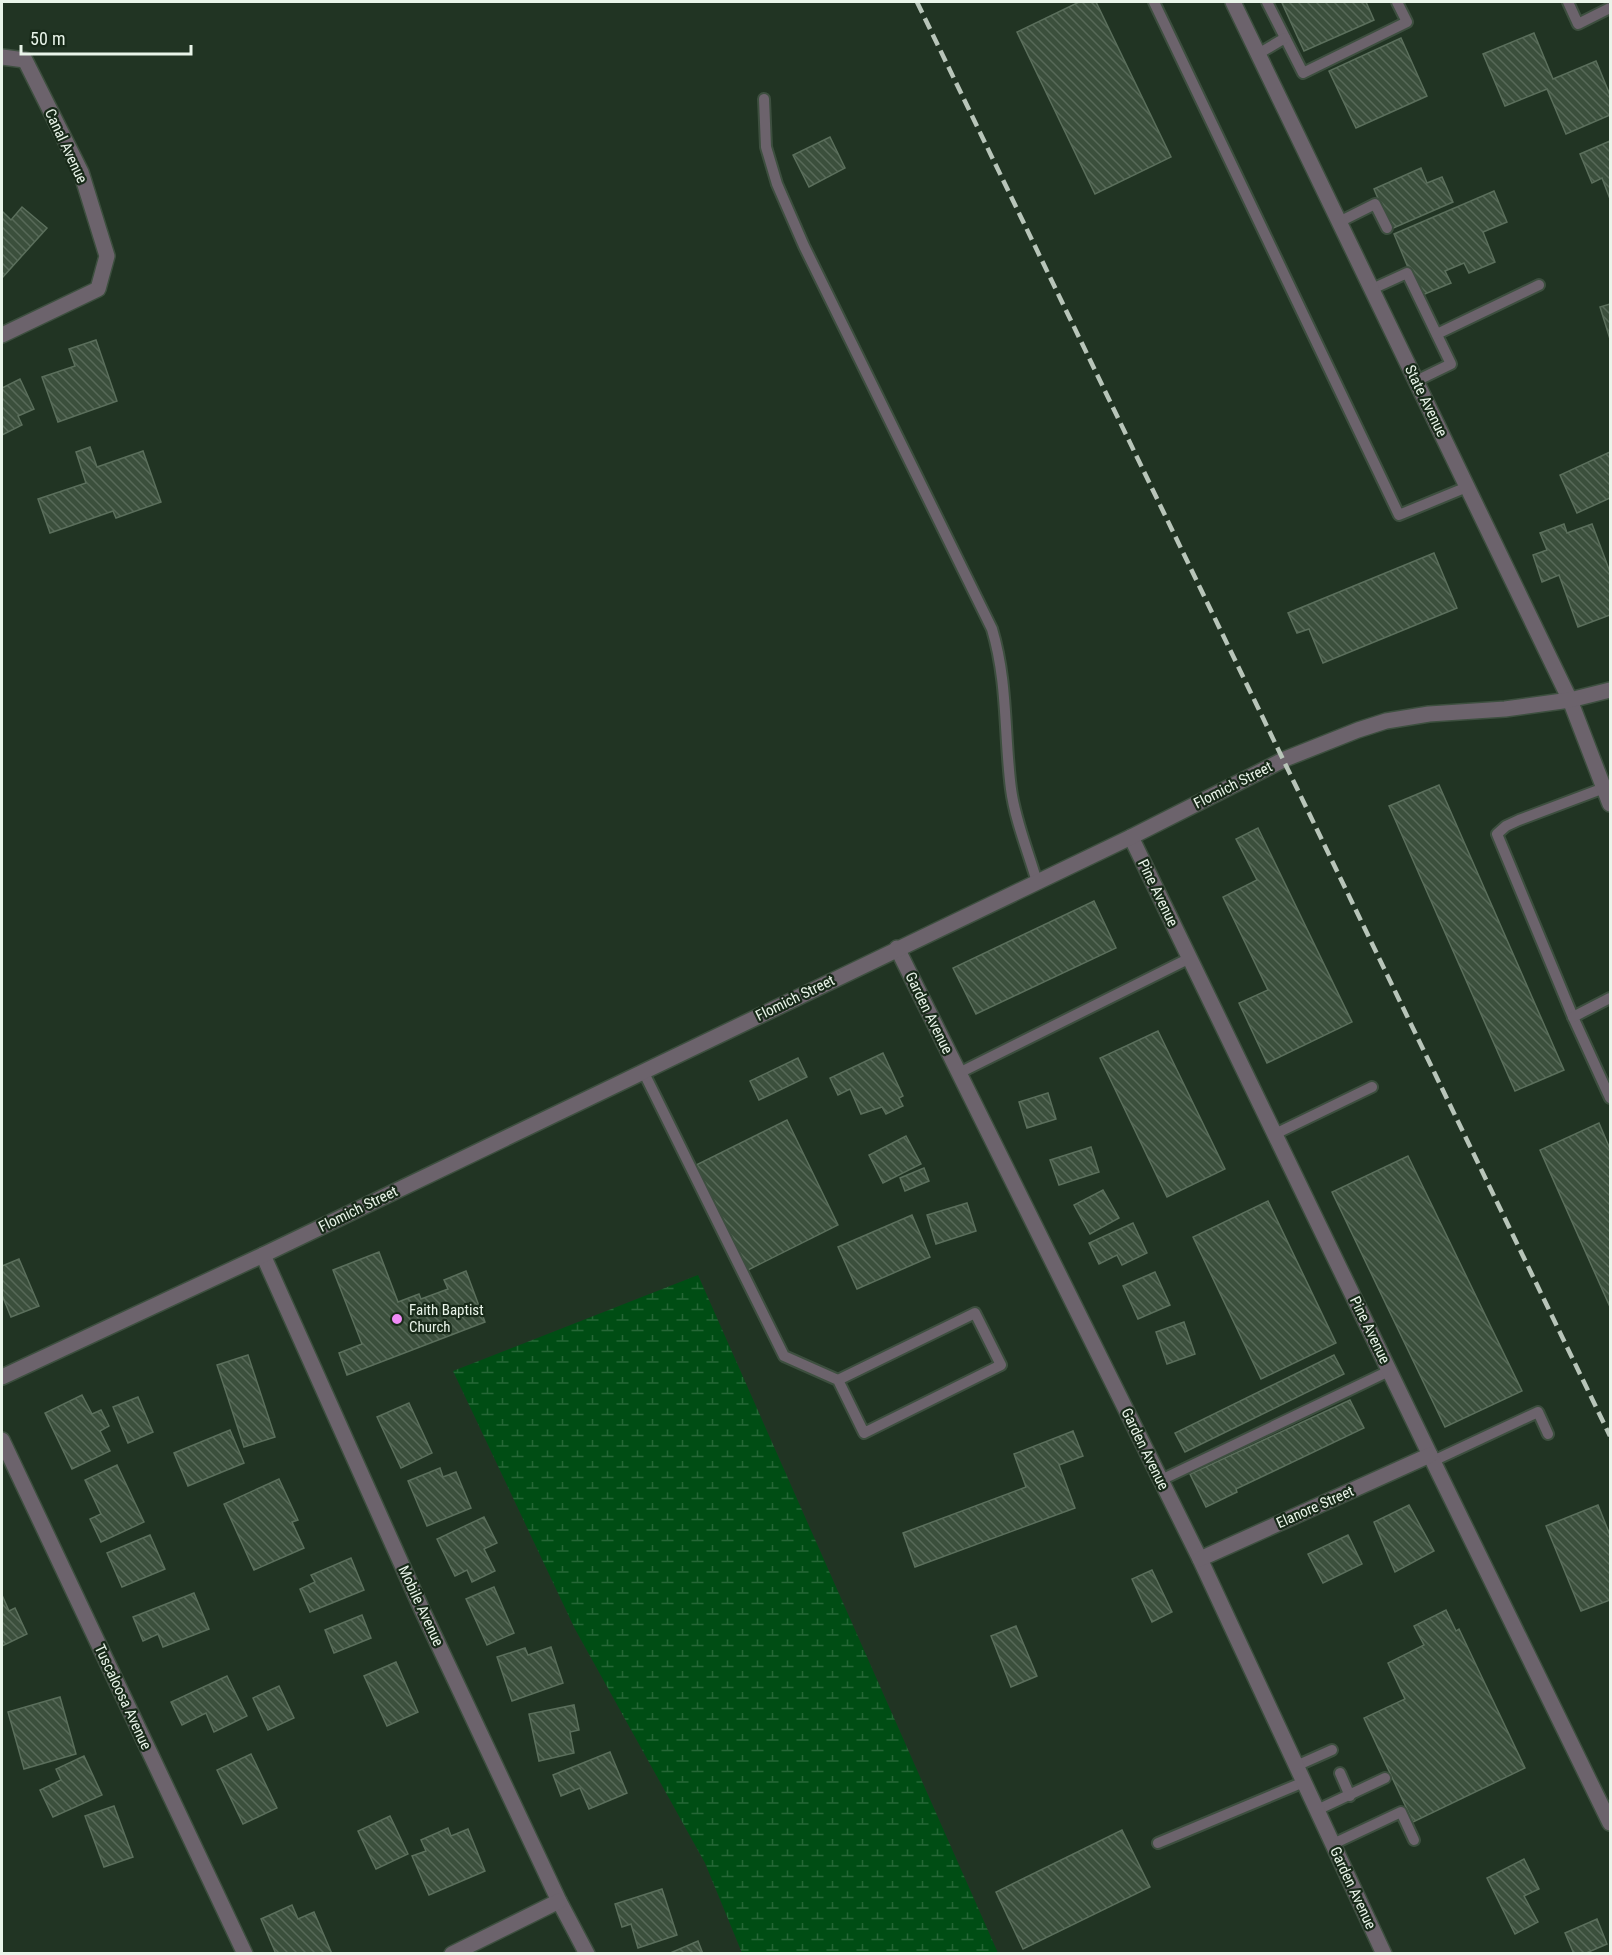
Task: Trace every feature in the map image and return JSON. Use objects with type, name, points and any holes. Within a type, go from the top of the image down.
[{"type":"street","name":"State Avenue","points":[[1233,2],[1570,700],[1611,804]]},
{"type":"street","name":"Canal Avenue","points":[[2,57],[25,60],[81,172],[107,256],[98,289],[2,335]]},
{"type":"street","name":"Flomich Street","points":[[2,1377],[263,1255],[1131,837],[1285,759],[1386,721],[1429,714],[1505,709],[1570,700],[1611,690]]},
{"type":"street","name":"Pine Avenue","points":[[1131,837],[1431,1458],[1611,1823]]},
{"type":"street","name":"Garden Avenue","points":[[897,948],[1200,1559],[1383,1953]]},
{"type":"street","name":"Mobile Avenue","points":[[263,1255],[423,1612],[559,1901],[587,1953]]},
{"type":"street","name":"Tuscaloosa Avenue","points":[[2,1440],[245,1953]]},
{"type":"street","name":"Elanore Street","points":[[1200,1559],[1431,1458]]},
{"type":"street","points":[[452,1953],[559,1901]]},
{"type":"lane","points":[[1154,2],[1399,515],[1467,487]]},
{"type":"lane","points":[[1267,2],[1303,73],[1407,22],[1397,2]]},
{"type":"lane","points":[[1568,2],[1578,24],[1611,8]]},
{"type":"lane","points":[[1258,54],[1286,38]]},
{"type":"lane","points":[[764,99],[766,147],[777,184],[804,246],[992,629],[1004,685],[1011,789],[1015,810],[1037,882]]},
{"type":"lane","points":[[1339,222],[1374,204],[1387,228]]},
{"type":"lane","points":[[1372,289],[1407,273],[1437,334],[1451,364],[1416,381]]},
{"type":"lane","points":[[1437,334],[1539,285]]},
{"type":"lane","points":[[1604,788],[1506,826],[1497,834],[1573,1017],[1611,1098]]},
{"type":"lane","points":[[959,1073],[1190,958]]},
{"type":"lane","points":[[1573,1017],[1611,998]]},
{"type":"lane","points":[[643,1071],[784,1356],[838,1380],[864,1432],[1001,1365],[975,1313],[838,1380]]},
{"type":"lane","points":[[1275,1134],[1372,1087]]},
{"type":"lane","points":[[1161,1480],[1389,1371]]},
{"type":"lane","points":[[1431,1458],[1538,1412],[1548,1434]]},
{"type":"lane","points":[[1296,1766],[1332,1750]]},
{"type":"lane","points":[[1340,1773],[1350,1796]]},
{"type":"lane","points":[[1317,1810],[1385,1778]]},
{"type":"lane","points":[[1158,1843],[1304,1782]]},
{"type":"lane","points":[[1333,1844],[1401,1812],[1414,1840]]},
{"type":"green space","points":[[698,1275],[998,1953],[742,1953],[705,1863],[575,1629],[453,1371]]},
{"type":"building","points":[[1079,2],[1096,2],[1171,157],[1095,194],[1017,32]]},
{"type":"building","points":[[1366,2],[1374,20],[1304,51],[1282,3]]},
{"type":"building","points":[[1534,33],[1553,79],[1596,61],[1610,95],[1610,115],[1566,134],[1547,89],[1505,106],[1483,54]]},
{"type":"building","points":[[1401,38],[1427,96],[1356,128],[1329,71]]},
{"type":"building","points":[[830,137],[845,168],[809,187],[793,155]]},
{"type":"building","points":[[1610,141],[1610,199],[1602,178],[1592,183],[1580,154]]},
{"type":"building","points":[[1421,168],[1427,183],[1442,177],[1453,202],[1391,229],[1374,189]]},
{"type":"building","points":[[1494,191],[1507,222],[1483,232],[1495,262],[1469,273],[1464,263],[1445,271],[1451,283],[1420,296],[1394,234]]},
{"type":"building","points":[[22,207],[47,228],[2,278],[2,213],[11,220]]},
{"type":"building","points":[[1610,304],[1610,339],[1600,307]]},
{"type":"building","points":[[96,340],[117,401],[58,422],[42,377],[75,366],[69,349]]},
{"type":"building","points":[[20,379],[34,409],[18,416],[22,425],[2,435],[2,388]]},
{"type":"building","points":[[90,447],[97,467],[143,451],[161,502],[116,518],[113,511],[50,533],[38,499],[86,483],[76,452]]},
{"type":"building","points":[[1610,452],[1610,498],[1577,513],[1560,475]]},
{"type":"building","points":[[1564,524],[1567,533],[1592,524],[1610,572],[1610,615],[1578,627],[1559,575],[1542,582],[1533,555],[1547,550],[1540,533]]},
{"type":"building","points":[[1434,553],[1457,608],[1323,663],[1309,629],[1297,633],[1288,613]]},
{"type":"building","points":[[1439,785],[1564,1070],[1515,1091],[1389,806]]},
{"type":"building","points":[[1258,828],[1352,1022],[1267,1063],[1239,1003],[1268,990],[1223,897],[1257,880],[1236,839]]},
{"type":"building","points":[[1094,901],[1116,948],[976,1014],[953,968]]},
{"type":"building","points":[[1158,1031],[1225,1169],[1167,1197],[1100,1058]]},
{"type":"building","points":[[883,1053],[903,1096],[899,1098],[903,1106],[886,1114],[882,1107],[861,1114],[850,1089],[838,1095],[830,1078]]},
{"type":"building","points":[[798,1058],[807,1077],[759,1100],[750,1081]]},
{"type":"building","points":[[1048,1093],[1056,1119],[1027,1128],[1019,1102]]},
{"type":"building","points":[[787,1120],[838,1225],[744,1272],[692,1167]]},
{"type":"building","points":[[1599,1123],[1610,1149],[1610,1307],[1540,1150]]},
{"type":"building","points":[[906,1136],[921,1164],[883,1183],[869,1155]]},
{"type":"building","points":[[1091,1147],[1099,1172],[1059,1185],[1050,1160]]},
{"type":"building","points":[[1408,1156],[1522,1391],[1445,1427],[1332,1192]]},
{"type":"building","points":[[924,1168],[929,1181],[905,1191],[900,1178]]},
{"type":"building","points":[[1103,1190],[1119,1218],[1090,1234],[1074,1205]]},
{"type":"building","points":[[1268,1201],[1336,1343],[1261,1379],[1193,1237]]},
{"type":"building","points":[[967,1203],[976,1231],[936,1244],[927,1215]]},
{"type":"building","points":[[912,1215],[930,1257],[857,1289],[838,1247]]},
{"type":"building","points":[[1133,1223],[1147,1253],[1122,1265],[1117,1255],[1099,1264],[1089,1243]]},
{"type":"building","points":[[379,1252],[398,1302],[419,1294],[421,1299],[448,1289],[444,1280],[466,1271],[485,1322],[347,1375],[339,1353],[362,1344],[333,1270]]},
{"type":"building","points":[[19,1259],[39,1306],[11,1317],[2,1295],[2,1266]]},
{"type":"building","points":[[1155,1272],[1170,1305],[1138,1319],[1123,1286]]},
{"type":"building","points":[[1184,1322],[1195,1354],[1167,1364],[1156,1332]]},
{"type":"building","points":[[248,1355],[275,1437],[244,1447],[217,1365]]},
{"type":"building","points":[[1334,1355],[1344,1374],[1185,1452],[1175,1433]]},
{"type":"building","points":[[82,1395],[92,1414],[101,1410],[109,1426],[100,1431],[110,1451],[72,1469],[45,1413]]},
{"type":"building","points":[[138,1397],[153,1432],[128,1443],[113,1407]]},
{"type":"building","points":[[1350,1400],[1364,1428],[1236,1489],[1237,1492],[1206,1507],[1190,1474]]},
{"type":"building","points":[[409,1403],[432,1453],[401,1468],[377,1417]]},
{"type":"building","points":[[230,1430],[244,1463],[188,1486],[174,1453]]},
{"type":"building","points":[[1073,1431],[1083,1456],[1059,1465],[1075,1508],[915,1567],[903,1533],[1026,1487],[1014,1454]]},
{"type":"building","points":[[117,1465],[144,1522],[101,1542],[90,1519],[101,1514],[85,1480]]},
{"type":"building","points":[[440,1468],[443,1477],[456,1472],[471,1508],[427,1526],[408,1481]]},
{"type":"building","points":[[279,1479],[298,1520],[292,1522],[304,1548],[254,1570],[224,1504]]},
{"type":"building","points":[[1409,1505],[1434,1551],[1395,1572],[1374,1522]]},
{"type":"building","points":[[1598,1505],[1610,1535],[1610,1600],[1581,1611],[1546,1526]]},
{"type":"building","points":[[484,1517],[497,1543],[484,1549],[495,1571],[472,1582],[467,1570],[455,1576],[437,1539]]},
{"type":"building","points":[[150,1535],[165,1569],[122,1587],[107,1553]]},
{"type":"building","points":[[1348,1535],[1362,1564],[1323,1583],[1308,1554]]},
{"type":"building","points":[[351,1558],[364,1590],[310,1612],[300,1589],[315,1582],[311,1575]]},
{"type":"building","points":[[1152,1570],[1172,1612],[1152,1622],[1132,1579]]},
{"type":"building","points":[[494,1587],[514,1633],[487,1645],[466,1599]]},
{"type":"building","points":[[194,1593],[209,1629],[163,1647],[158,1634],[143,1641],[133,1617]]},
{"type":"building","points":[[2,1595],[9,1611],[15,1608],[27,1634],[2,1646]]},
{"type":"building","points":[[1446,1610],[1456,1631],[1459,1629],[1525,1768],[1413,1822],[1364,1718],[1405,1699],[1388,1663],[1424,1645],[1414,1626]]},
{"type":"building","points":[[362,1615],[371,1638],[334,1653],[325,1630]]},
{"type":"building","points":[[1016,1626],[1037,1676],[1011,1687],[991,1636]]},
{"type":"building","points":[[551,1647],[563,1683],[512,1701],[497,1657],[525,1648],[528,1655]]},
{"type":"building","points":[[396,1662],[418,1712],[387,1726],[364,1676]]},
{"type":"building","points":[[227,1676],[247,1716],[214,1732],[206,1713],[182,1725],[171,1702]]},
{"type":"building","points":[[279,1686],[294,1718],[268,1730],[253,1698]]},
{"type":"building","points":[[60,1697],[76,1754],[24,1769],[8,1712]]},
{"type":"building","points":[[574,1705],[579,1730],[570,1732],[574,1753],[539,1761],[529,1714]]},
{"type":"building","points":[[610,1752],[627,1793],[589,1809],[580,1788],[561,1796],[553,1775]]},
{"type":"building","points":[[251,1754],[277,1808],[243,1824],[217,1770]]},
{"type":"building","points":[[84,1756],[102,1795],[53,1817],[40,1790],[61,1780],[56,1769]]},
{"type":"building","points":[[114,1806],[133,1857],[104,1867],[85,1816]]},
{"type":"building","points":[[390,1816],[408,1854],[376,1869],[358,1831]]},
{"type":"building","points":[[448,1828],[451,1836],[468,1829],[485,1871],[429,1895],[412,1856],[426,1851],[421,1840]]},
{"type":"building","points":[[1122,1830],[1150,1887],[1023,1949],[996,1892]]},
{"type":"building","points":[[1524,1859],[1539,1889],[1524,1896],[1538,1922],[1515,1934],[1487,1878]]},
{"type":"building","points":[[662,1889],[677,1935],[638,1948],[631,1924],[622,1927],[615,1904]]},
{"type":"building","points":[[292,1905],[298,1919],[314,1912],[332,1954],[276,1954],[261,1919]]},
{"type":"building","points":[[1597,1919],[1607,1944],[1584,1954],[1574,1954],[1565,1933]]},
{"type":"building","points":[[698,1941],[703,1954],[668,1954]]},
{"type":"railway","points":[[917,2],[1610,1436]]},
{"type":"place","name":"Faith Baptist Church","points":[[397,1319]]}]
